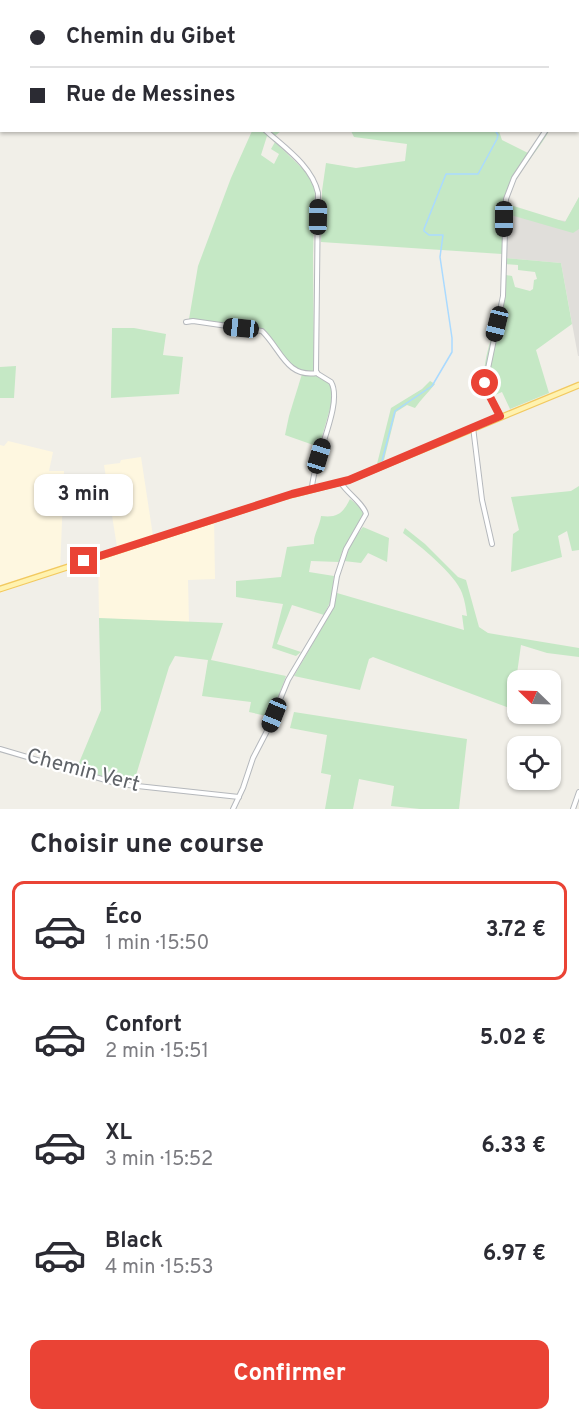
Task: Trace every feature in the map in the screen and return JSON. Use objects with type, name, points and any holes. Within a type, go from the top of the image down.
[{"type":"main road","points":[[0,589],[312,489],[341,483],[579,385]]},
{"type":"street","points":[[268,132],[305,167],[317,190],[317,373]]},
{"type":"street","points":[[500,416],[486,388],[488,361],[503,296],[507,195],[514,178],[545,132]]},
{"type":"street","points":[[186,322],[193,321],[260,331],[266,335],[291,368],[304,373],[317,373],[331,382],[335,393],[312,489]]},
{"type":"street","points":[[473,427],[482,504],[492,544]]},
{"type":"street","points":[[233,809],[288,680],[332,606],[337,576],[347,547],[366,514],[364,508],[341,483]]},
{"type":"street","name":"Chemin Vert","points":[[0,749],[119,784],[239,797]]},
{"type":"street","points":[[573,809],[579,792]]},
{"type":"shaded area","points":[[579,197],[578,356],[561,263],[505,258],[507,214],[566,221]]},
{"type":"shaded area","points":[[8,441],[53,452],[49,471],[64,471],[60,572],[0,593],[0,445],[4,446]]},
{"type":"shaded area","points":[[141,457],[153,536],[214,516],[215,579],[188,580],[189,623],[99,618],[98,554],[117,547],[104,465]]},
{"type":"green space","points":[[252,132],[280,132],[271,139],[267,136],[261,155],[274,164],[279,154],[271,149],[275,142],[305,171],[315,188],[314,372],[298,370],[290,366],[259,329],[189,319],[198,266],[231,178]]},
{"type":"green space","points":[[352,132],[499,132],[502,140],[528,153],[542,132],[548,132],[519,175],[507,204],[503,203],[502,254],[321,242],[322,191],[326,163],[356,168],[405,161],[407,144],[354,137]]},
{"type":"green space","points":[[579,197],[579,229],[573,233],[507,214],[507,204],[565,222]]},
{"type":"green space","points":[[505,258],[561,263],[572,324],[536,350],[549,393],[510,409],[502,392],[488,398],[484,374],[488,348],[505,295],[506,275],[512,276],[515,287],[530,291],[533,289],[534,280],[537,279],[535,272],[518,270],[518,265],[505,264]]},
{"type":"green space","points":[[112,328],[134,328],[166,334],[163,355],[183,357],[179,394],[111,398]]},
{"type":"green space","points":[[16,366],[14,398],[0,398],[0,367]]},
{"type":"green space","points":[[302,374],[321,377],[331,384],[331,405],[319,447],[285,435]]},
{"type":"green space","points":[[430,381],[435,384],[415,408],[407,405],[396,412],[384,460],[377,464],[391,408],[422,389]]},
{"type":"green space","points":[[579,486],[579,550],[572,551],[567,531],[558,536],[562,557],[511,572],[513,534],[519,530],[511,497],[571,491]]},
{"type":"green space","points":[[350,499],[364,510],[364,514],[342,552],[339,562],[311,561],[309,572],[334,576],[331,600],[324,615],[292,605],[277,644],[301,652],[296,656],[272,648],[283,604],[236,597],[236,581],[281,577],[287,547],[314,544],[321,516],[339,514]]},
{"type":"green space","points":[[363,527],[389,538],[387,562],[368,553],[361,563],[344,561],[352,541]]},
{"type":"green space","points":[[405,528],[425,544],[458,577],[466,580],[479,627],[488,633],[579,648],[579,657],[547,653],[521,645],[517,670],[507,670],[507,707],[373,657],[369,659],[360,690],[294,676],[331,612],[337,593],[464,630],[462,615],[467,616],[464,599],[458,586],[436,561],[403,533]]},
{"type":"green space","points":[[99,618],[223,623],[211,660],[286,676],[271,717],[249,712],[251,702],[202,696],[208,660],[175,656],[169,667],[133,785],[76,770],[101,710]]},
{"type":"green space","points":[[294,712],[467,739],[459,809],[391,806],[394,786],[359,779],[353,809],[325,809],[331,775],[321,773],[327,735],[290,728]]},
{"type":"waterway","points":[[382,461],[395,411],[432,386],[452,352],[440,257],[443,235],[429,235],[424,229],[446,174],[478,174],[497,139],[496,132]]},
{"type":"route","points":[[84,561],[305,490],[349,480],[500,416],[485,383]]}]
